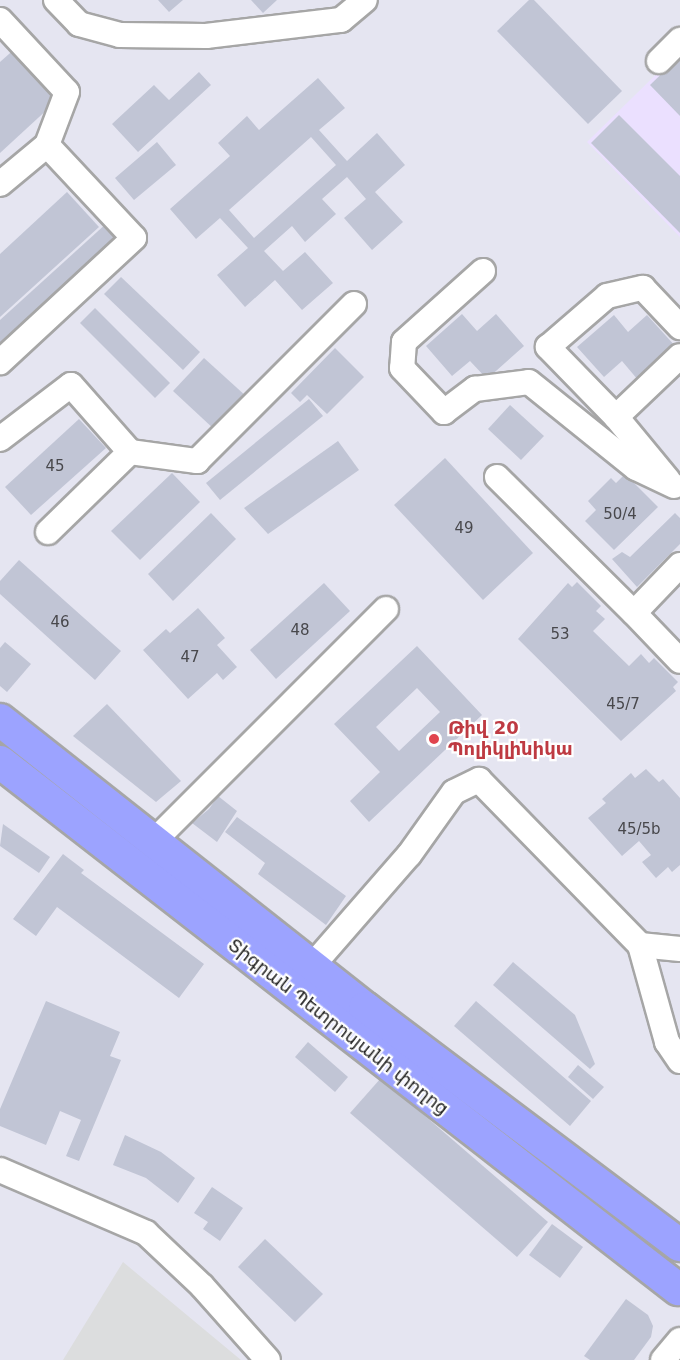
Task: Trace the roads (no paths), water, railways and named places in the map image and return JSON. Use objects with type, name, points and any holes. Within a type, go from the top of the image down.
[{"type":"main road","name":"Տիգրան Պետրոսյանի փողոց","points":[[0,720],[312,966],[680,1245]]},
{"type":"main road","name":"Տիգրան Պետրոսյանի փողոց","points":[[0,762],[679,1287]]},
{"type":"street","points":[[56,0],[79,24],[120,35],[206,36],[341,20],[364,0]]},
{"type":"street","points":[[0,21],[67,92],[47,145],[0,184]]},
{"type":"street","points":[[658,61],[680,40]]},
{"type":"street","points":[[0,362],[134,238],[47,145]]},
{"type":"street","points":[[483,271],[404,342],[402,368],[444,412],[475,388],[529,382],[636,468],[677,490]]},
{"type":"street","points":[[677,490],[616,417],[548,347],[607,296],[643,288],[680,327]]},
{"type":"street","points":[[0,439],[71,385],[130,452],[197,461],[354,304]]},
{"type":"street","points":[[616,417],[680,356]]},
{"type":"street","points":[[48,532],[130,452]]},
{"type":"street","points":[[497,477],[680,661]]},
{"type":"street","points":[[634,613],[680,565]]},
{"type":"street","points":[[154,841],[386,609]]},
{"type":"street","points":[[312,966],[409,855],[454,792],[479,780],[640,945],[667,1042],[680,1060]]},
{"type":"street","points":[[640,945],[680,950]]},
{"type":"street","points":[[0,1170],[147,1233],[202,1286],[268,1360]]},
{"type":"street","points":[[663,1360],[680,1340]]},
{"type":"place","name":"Թիվ 20 Պոլիկլինիկա","points":[[434,739]]}]
